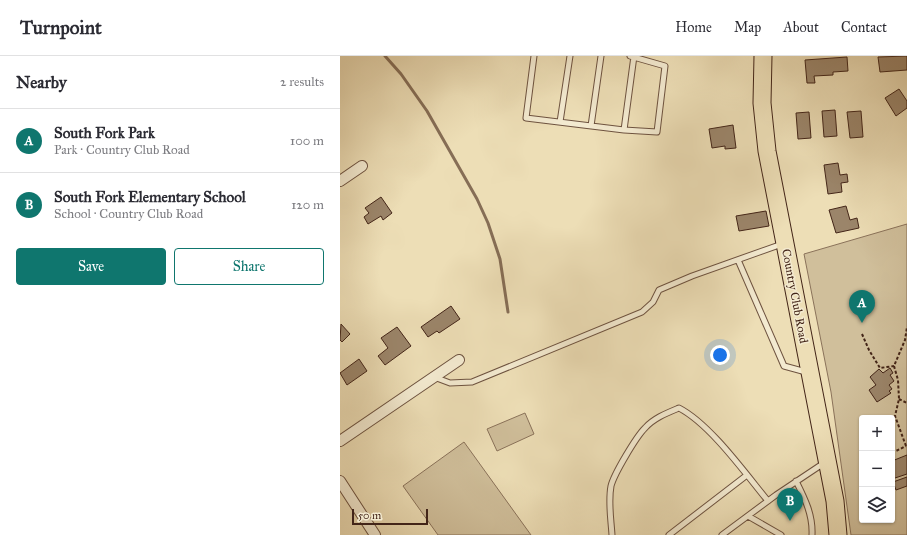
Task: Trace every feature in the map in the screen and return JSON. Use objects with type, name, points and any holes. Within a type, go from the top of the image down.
[{"type":"main road","name":"Country Club Road","points":[[764,56],[762,103],[766,144],[835,501],[838,535]]},
{"type":"street","points":[[340,181],[362,166]]},
{"type":"street","points":[[340,441],[460,360]]},
{"type":"street","points":[[340,481],[375,535]]},
{"type":"lane","points":[[534,56],[526,118],[624,130],[656,132],[665,66],[630,56]]},
{"type":"lane","points":[[560,122],[570,56]]},
{"type":"lane","points":[[591,126],[600,56]]},
{"type":"lane","points":[[624,130],[633,56]]},
{"type":"lane","points":[[434,377],[450,383],[472,382],[642,312],[653,302],[659,290],[785,243]]},
{"type":"lane","points":[[738,260],[784,366],[810,373]]},
{"type":"lane","points":[[612,535],[610,512],[612,485],[623,461],[644,428],[660,415],[679,408],[692,414],[709,431],[768,501]]},
{"type":"lane","points":[[722,535],[796,481],[827,462]]},
{"type":"lane","points":[[669,535],[747,476]]},
{"type":"lane","points":[[796,481],[806,501],[812,522],[812,535]]},
{"type":"lane","points":[[748,516],[781,535]]},
{"type":"path","points":[[895,452],[907,446],[896,416],[899,399],[898,380],[894,366],[904,340],[907,327]]},
{"type":"path","points":[[862,334],[869,350],[880,368],[894,366]]},
{"type":"path","points":[[899,399],[907,403]]},
{"type":"shaded area","points":[[907,224],[907,535],[851,535],[831,392],[804,254]]},
{"type":"shaded area","points":[[525,413],[534,434],[497,451],[487,429]]},
{"type":"shaded area","points":[[464,442],[531,535],[438,535],[403,486]]},
{"type":"building","points":[[907,56],[907,70],[880,72],[878,57]]},
{"type":"building","points":[[847,57],[848,71],[833,72],[833,75],[814,76],[815,83],[807,83],[805,60]]},
{"type":"building","points":[[899,89],[907,101],[907,108],[896,116],[885,98]]},
{"type":"building","points":[[835,110],[837,136],[824,137],[822,111]]},
{"type":"building","points":[[861,111],[863,137],[850,138],[847,112]]},
{"type":"building","points":[[809,112],[811,138],[798,139],[796,113]]},
{"type":"building","points":[[733,125],[736,148],[725,149],[725,146],[712,148],[709,129]]},
{"type":"building","points":[[838,163],[840,175],[847,174],[848,182],[841,183],[842,192],[828,194],[824,165]]},
{"type":"building","points":[[381,197],[392,213],[383,220],[381,216],[368,224],[364,217],[369,213],[365,208]]},
{"type":"building","points":[[846,206],[850,220],[857,218],[859,228],[836,233],[829,210]]},
{"type":"building","points":[[766,211],[769,226],[739,231],[736,216]]},
{"type":"building","points":[[451,306],[460,319],[439,333],[437,331],[428,337],[421,327]]},
{"type":"building","points":[[341,324],[350,334],[342,342],[340,340]]},
{"type":"building","points":[[397,327],[411,346],[385,365],[378,356],[388,348],[381,338]]},
{"type":"building","points":[[359,359],[367,371],[347,385],[340,373]]},
{"type":"building","points":[[890,368],[893,373],[890,375],[894,381],[889,385],[892,389],[889,391],[891,393],[877,402],[869,390],[876,385],[870,377],[879,369],[883,373]]},
{"type":"building","points":[[907,455],[907,474],[895,478],[895,460]]},
{"type":"building","points":[[907,477],[907,486],[896,490],[895,481]]},
{"type":"waterway","points":[[385,56],[401,74],[427,111],[477,199],[488,223],[500,259],[508,312]]},
{"type":"place","name":"South Fork Park","points":[[862,323]]},
{"type":"place","name":"South Fork Elementary School","points":[[790,521]]}]
